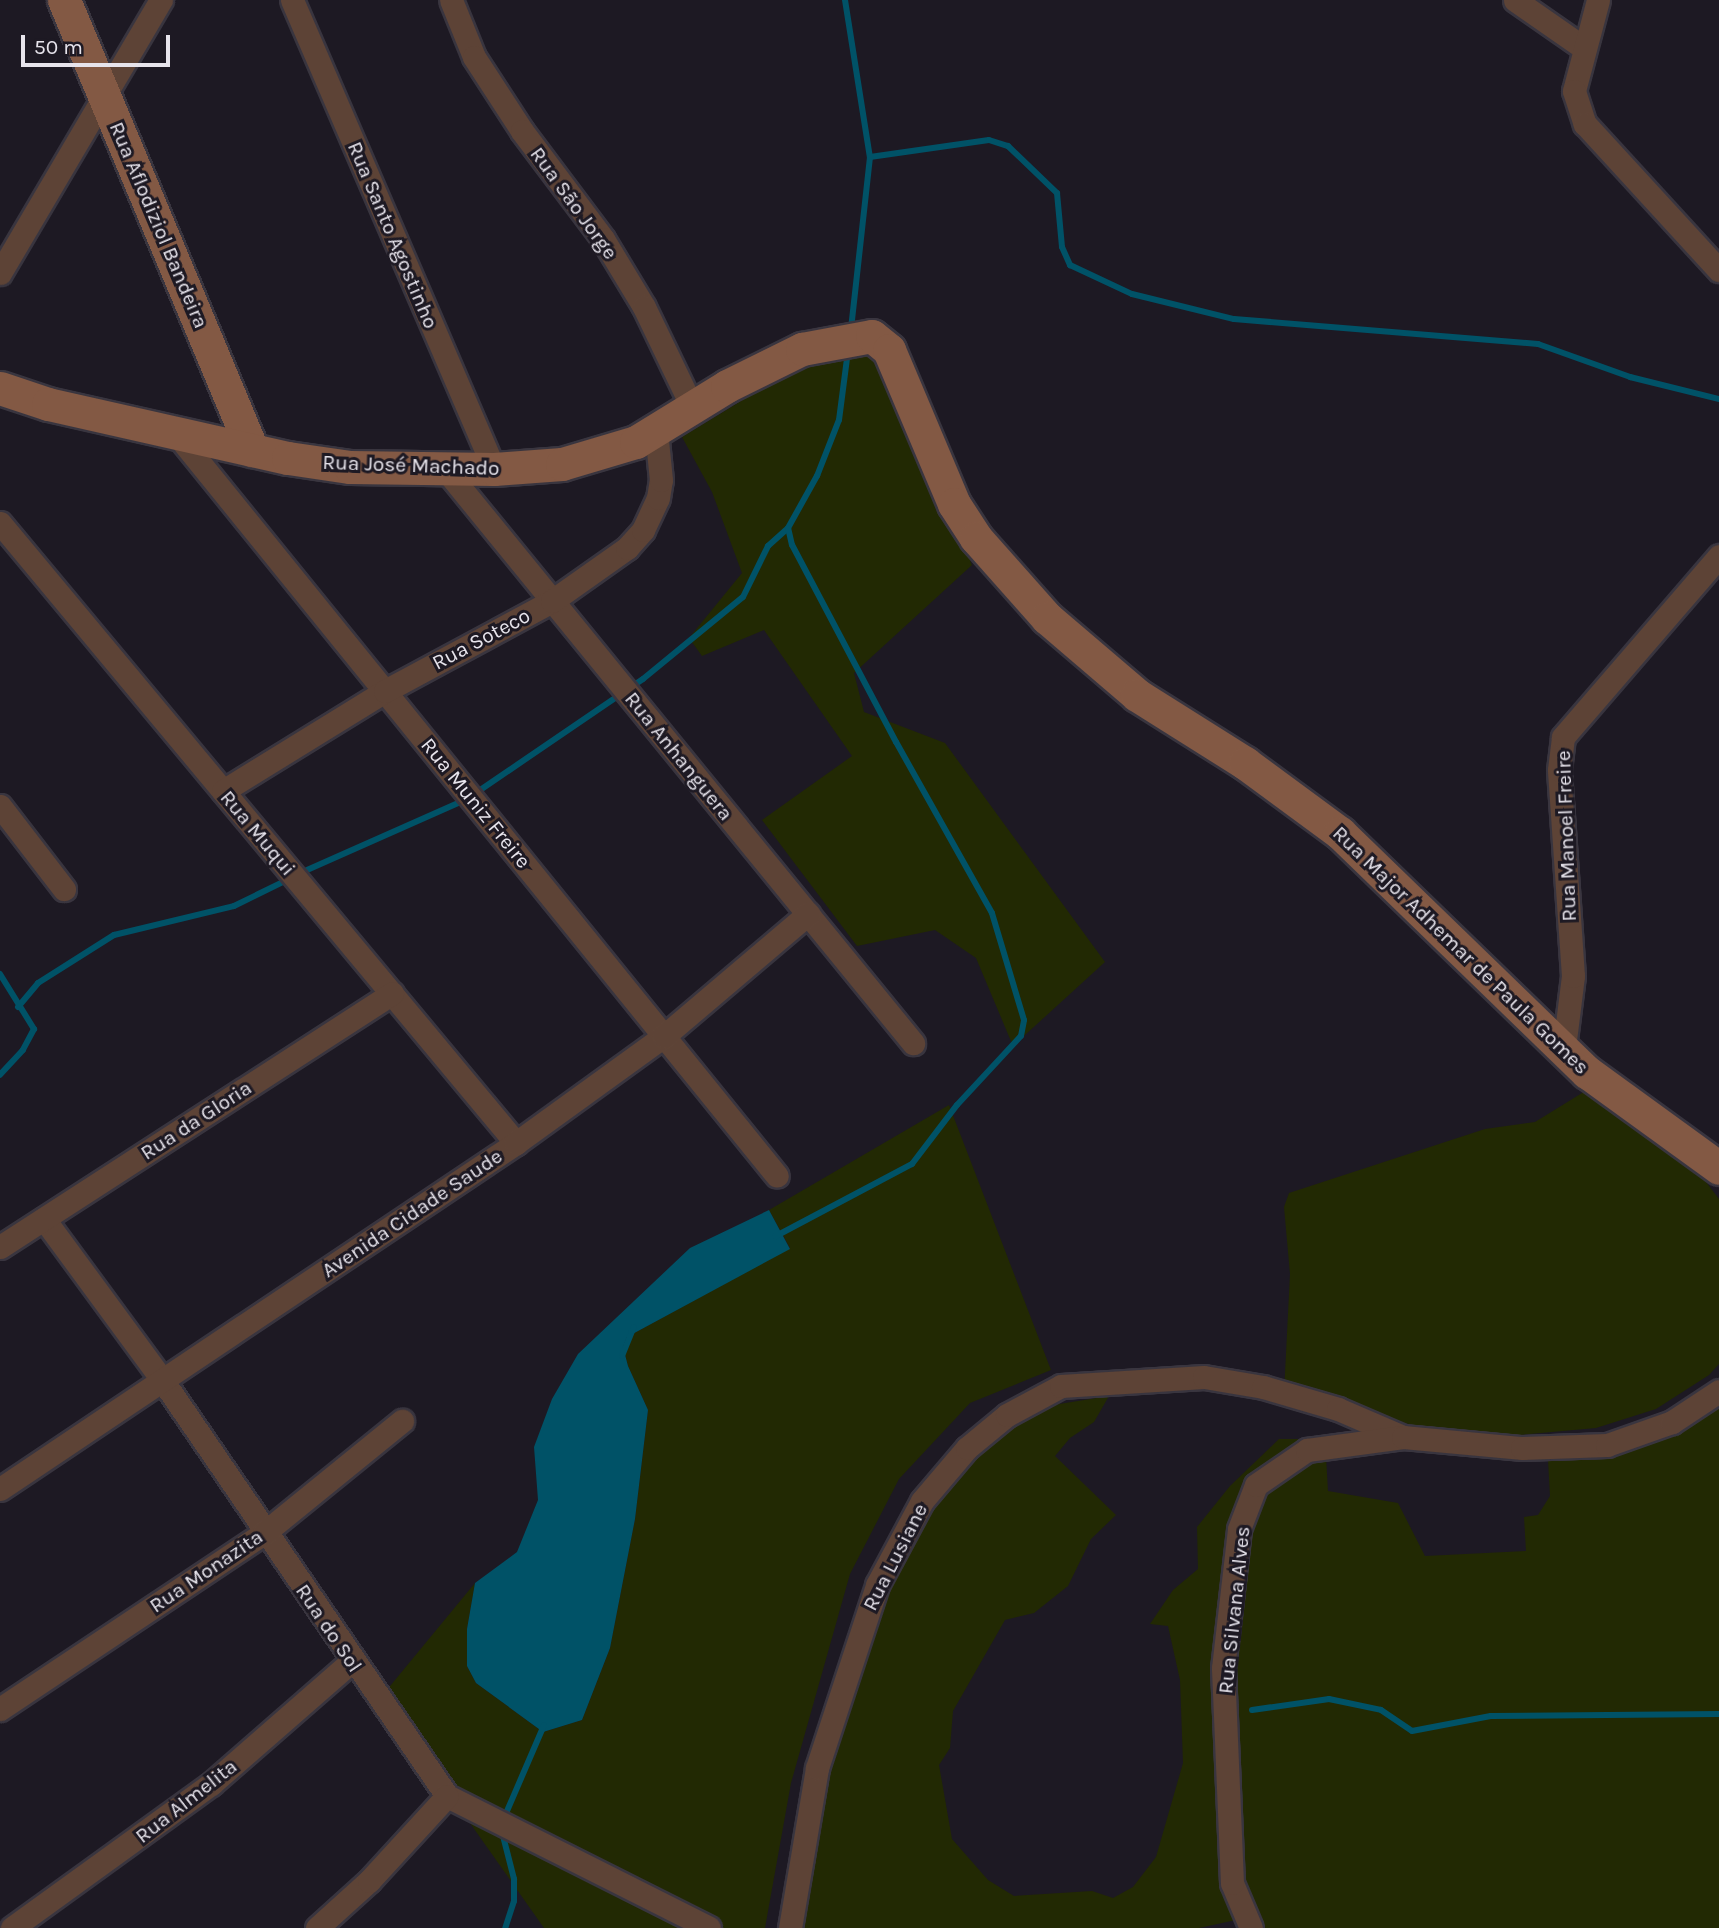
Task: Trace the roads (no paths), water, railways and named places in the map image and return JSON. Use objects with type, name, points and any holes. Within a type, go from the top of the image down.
[{"type":"street","name":"Rua Aflodiziol Bandeira","points":[[64,0],[252,450]]},
{"type":"street","points":[[0,273],[161,0]]},
{"type":"street","name":"Rua Santo Agostinho","points":[[292,0],[494,469]]},
{"type":"street","name":"Rua São Jorge","points":[[451,0],[485,75],[603,239],[644,307],[693,409]]},
{"type":"street","points":[[1516,0],[1584,48]]},
{"type":"street","points":[[1598,0],[1574,91],[1585,124],[1719,270]]},
{"type":"street","name":"Rua José Machado","points":[[0,388],[48,404],[174,430],[252,450],[350,467],[494,469],[562,464],[636,442],[737,381],[802,349],[857,336]]},
{"type":"street","name":"Rua Major Adhemar de Paula Gomes","points":[[857,336],[872,336],[889,350],[954,504],[976,538],[1048,618],[1137,695],[1257,771],[1340,833],[1587,1072],[1719,1168]]},
{"type":"street","name":"Rua Muniz Freire","points":[[174,430],[777,1176]]},
{"type":"street","name":"Rua Soteco","points":[[223,791],[385,691],[552,601],[627,548],[643,530],[662,480],[656,431]]},
{"type":"street","name":"Rua Anhanguera","points":[[445,469],[913,1043]]},
{"type":"street","name":"Rua Muqui","points":[[0,523],[516,1143]]},
{"type":"street","name":"Rua Manoel Freire","points":[[1564,1048],[1573,976],[1559,770],[1563,737],[1719,556]]},
{"type":"street","points":[[0,806],[64,889]]},
{"type":"street","name":"Avenida Cidade Saude","points":[[0,1489],[516,1143],[664,1036],[808,915]]},
{"type":"street","name":"Rua da Gloria","points":[[0,1247],[392,993]]},
{"type":"street","name":"Rua do Sol","points":[[44,1219],[163,1381],[351,1662],[447,1796],[709,1928]]},
{"type":"street","name":"Rua Lusiane","points":[[790,1928],[817,1768],[877,1585],[922,1502],[967,1448],[1007,1415],[1061,1386],[1204,1377],[1263,1387],[1338,1409],[1404,1437]]},
{"type":"street","name":"Rua Silvana Alves","points":[[1250,1928],[1232,1883],[1224,1770],[1223,1668],[1239,1529],[1256,1485],[1285,1462],[1307,1450],[1404,1437],[1512,1448],[1607,1445],[1672,1422],[1719,1391]]},
{"type":"street","name":"Rua Monazita","points":[[0,1709],[264,1533],[402,1421]]},
{"type":"street","name":"Rua Almelita","points":[[12,1928],[211,1784],[351,1662]]},
{"type":"street","points":[[317,1928],[384,1866],[447,1796]]},
{"type":"water","points":[[769,1210],[790,1249],[627,1337],[623,1347],[628,1366],[648,1410],[635,1519],[610,1648],[582,1720],[543,1732],[476,1683],[467,1666],[467,1629],[475,1583],[517,1552],[538,1500],[534,1447],[552,1399],[578,1354],[690,1248]]},
{"type":"waterway","points":[[845,0],[870,157],[851,330]]},
{"type":"waterway","points":[[870,157],[989,140],[1008,146],[1057,193],[1062,247],[1070,265],[1132,294],[1234,319],[1538,344],[1630,377],[1719,399]]},
{"type":"waterway","points":[[298,874],[467,799],[643,679],[743,597],[768,546],[788,528],[817,476],[839,420],[848,351]]},
{"type":"waterway","points":[[776,1236],[912,1164],[957,1105],[1021,1036],[1024,1020],[992,913],[896,742],[792,545],[788,528]]},
{"type":"waterway","points":[[18,1007],[38,983],[114,935],[234,906],[289,879]]},
{"type":"waterway","points":[[0,974],[34,1029],[23,1050],[0,1075]]},
{"type":"waterway","points":[[622,1356],[634,1327]]},
{"type":"waterway","points":[[1252,1710],[1329,1699],[1381,1710],[1412,1731],[1491,1716],[1719,1714]]},
{"type":"waterway","points":[[504,1818],[544,1725]]},
{"type":"waterway","points":[[501,1828],[514,1879],[514,1901],[505,1928]]}]
